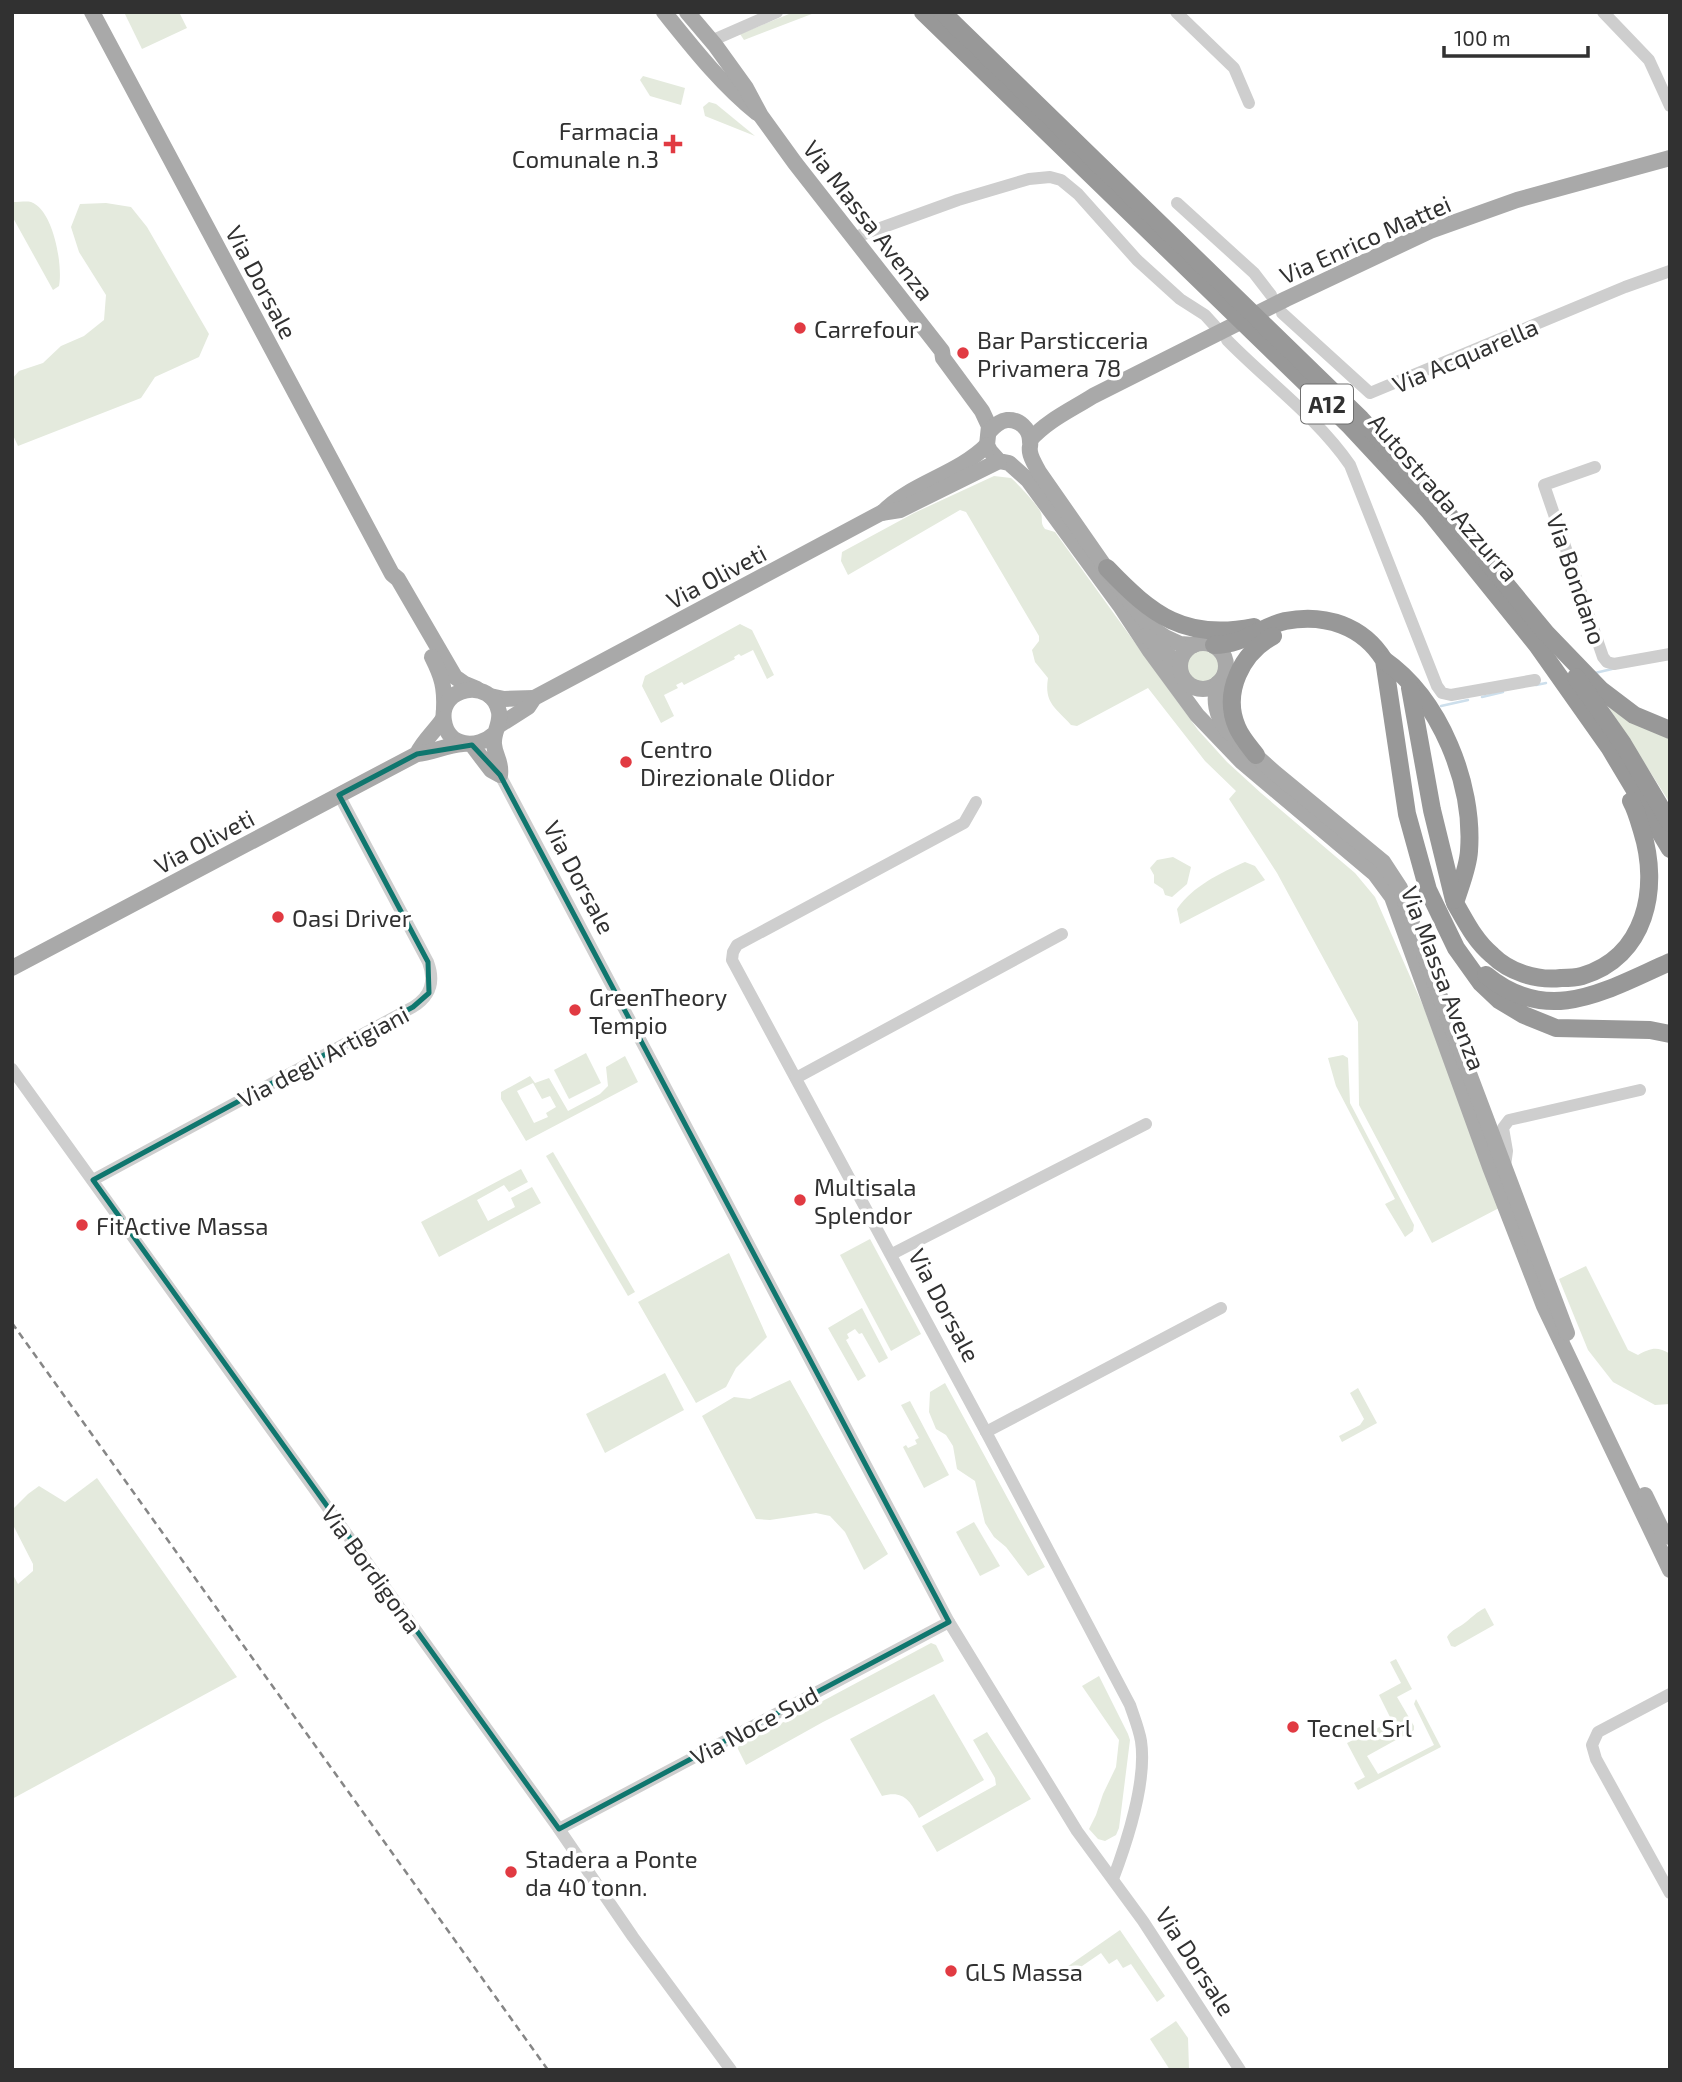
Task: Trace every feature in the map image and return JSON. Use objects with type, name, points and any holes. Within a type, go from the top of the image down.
[{"type":"highway","name":"Autostrada Azzurra","points":[[923,12],[1350,426],[1429,511],[1537,645],[1609,747],[1670,849]]},
{"type":"highway","name":"Autostrada Azzurra","points":[[942,12],[1361,419],[1438,502],[1546,633]]},
{"type":"highway","points":[[1107,568],[1153,611],[1197,629],[1235,630],[1281,618],[1300,620]]},
{"type":"highway","points":[[1222,677],[1235,656],[1247,646],[1300,620]]},
{"type":"highway","points":[[1256,755],[1237,728],[1233,690],[1252,650],[1300,620]]},
{"type":"highway","points":[[1214,645],[1237,642],[1284,621],[1326,620],[1359,633],[1375,646],[1384,660],[1396,669],[1426,703],[1447,739],[1458,766],[1470,826],[1469,854],[1455,903],[1472,933],[1493,957],[1514,970],[1546,980],[1581,976],[1606,965],[1626,948],[1643,920],[1650,888],[1648,852],[1635,808],[1588,718]]},
{"type":"highway","points":[[1546,633],[1601,690],[1634,715],[1670,730]]},
{"type":"highway","name":"A12","points":[[1546,633],[1623,744],[1670,823]]},
{"type":"highway","points":[[1384,660],[1407,814],[1428,890],[1459,952],[1480,983],[1499,1000],[1524,1015],[1556,1028],[1650,1030],[1670,1034]]},
{"type":"highway","points":[[1409,684],[1432,810],[1464,944],[1480,971]]},
{"type":"highway","points":[[1459,952],[1500,987],[1525,998],[1557,1002],[1580,1000],[1670,962]]},
{"type":"main road","name":"Via Dorsale","points":[[92,12],[392,574],[398,579],[455,677],[483,692]]},
{"type":"main road","name":"Via Massa Avenza","points":[[664,12],[737,97],[761,116]]},
{"type":"main road","name":"Via Massa Avenza","points":[[687,12],[746,88],[761,116],[942,351],[943,358],[982,411],[989,426],[990,452],[1028,480],[1183,696],[1220,740],[1375,874],[1392,897],[1497,1167],[1568,1335],[1661,1528],[1670,1537]]},
{"type":"main road","name":"Via Enrico Mattei","points":[[1030,445],[1051,420],[1093,396],[1398,246],[1517,200],[1670,158]]},
{"type":"main road","name":"Via Massa Avenza","points":[[942,351],[949,353],[986,400],[1024,427],[1039,472],[1150,627],[1180,644],[1195,645]]},
{"type":"main road","name":"Via Enrico Mattei","points":[[1012,421],[1027,422],[1067,403],[1093,396]]},
{"type":"main road","points":[[988,439],[999,422],[1012,421]]},
{"type":"main road","name":"Via Oliveti","points":[[483,692],[504,699],[534,698],[881,513],[893,501],[962,465],[988,439]]},
{"type":"main road","points":[[1004,462],[1021,459],[1030,445]]},
{"type":"main road","name":"Via Oliveti","points":[[881,513],[900,510],[1004,462]]},
{"type":"main road","name":"Via Dorsale","points":[[392,574],[392,583],[441,674],[445,691],[444,715]]},
{"type":"main road","points":[[1121,607],[1151,640],[1180,665]]},
{"type":"main road","points":[[1197,688],[1212,687],[1222,677],[1224,656],[1214,645],[1206,643],[1186,650],[1180,665],[1186,681],[1197,688],[1220,740]]},
{"type":"main road","name":"Via Massa Avenza","points":[[1222,677],[1215,703],[1220,721],[1234,737],[1383,862],[1400,888],[1544,1306],[1670,1570]]},
{"type":"main road","points":[[459,691],[483,692],[499,710],[496,730],[488,740],[467,744],[450,736],[444,715],[452,696],[459,691]]},
{"type":"main road","name":"Via Oliveti","points":[[496,730],[528,707],[534,698]]},
{"type":"main road","name":"Via Oliveti","points":[[416,754],[444,715]]},
{"type":"main road","name":"Via Dorsale","points":[[467,744],[491,770],[500,775],[501,765],[494,747],[496,730]]},
{"type":"main road","name":"Via Oliveti","points":[[12,968],[416,754],[427,753],[439,747],[467,744]]},
{"type":"street","points":[[698,54],[710,55],[711,41],[777,12]]},
{"type":"street","points":[[1176,12],[1234,68],[1249,103]]},
{"type":"street","points":[[1603,12],[1648,60],[1670,106]]},
{"type":"street","points":[[853,238],[958,200],[1029,179],[1049,177],[1061,180],[1078,194],[1136,260],[1215,326]]},
{"type":"street","name":"Via Acquarella","points":[[1177,203],[1254,273],[1370,393],[1625,287],[1670,271]]},
{"type":"street","points":[[1227,340],[1307,417],[1350,465],[1437,686],[1443,693],[1451,695],[1535,680]]},
{"type":"street","name":"Via Bondano","points":[[1595,467],[1544,485],[1603,657],[1614,664],[1670,654]]},
{"type":"street","name":"Via Dorsale","points":[[500,775],[949,1622],[1077,1831],[1143,1921],[1240,2070]]},
{"type":"street","name":"Via degli Artigiani","points":[[93,1180],[422,1002],[429,993],[432,972],[428,962],[339,795]]},
{"type":"street","name":"Via Dorsale","points":[[976,802],[964,823],[737,945],[732,960],[1130,1705],[1140,1732],[1142,1755],[1128,1839],[1113,1879]]},
{"type":"street","points":[[796,1078],[1062,934]]},
{"type":"street","name":"Via Bordigona","points":[[12,1069],[731,2070]]},
{"type":"street","points":[[1497,1167],[1507,1151],[1503,1128],[1508,1119],[1640,1090]]},
{"type":"street","points":[[891,1254],[1146,1124]]},
{"type":"street","points":[[986,1432],[1222,1308]]},
{"type":"street","name":"Via Noce Sud","points":[[559,1829],[949,1622]]},
{"type":"street","points":[[1670,1694],[1598,1732],[1592,1745],[1596,1759],[1670,1893]]},
{"type":"highlighted area","points":[[472,745],[500,775],[949,1622],[559,1829],[93,1180],[413,1007],[429,993],[428,962],[339,795],[417,754]]},
{"type":"shaded area","points":[[124,12],[179,12],[187,28],[142,49]]},
{"type":"shaded area","points":[[794,12],[817,12],[744,40],[740,34]]},
{"type":"shaded area","points":[[643,76],[685,88],[681,105],[650,96],[640,80]]},
{"type":"shaded area","points":[[709,102],[716,104],[755,136],[705,116],[703,107]]},
{"type":"shaded area","points":[[14,202],[31,202],[39,207],[51,227],[60,266],[59,286],[53,290],[12,216]]},
{"type":"shaded area","points":[[106,203],[131,207],[147,227],[209,334],[199,357],[155,377],[141,398],[18,446],[12,433],[12,379],[19,371],[43,363],[61,346],[84,336],[104,320],[106,295],[79,252],[71,227],[80,204]]},
{"type":"shaded area","points":[[994,476],[1011,478],[1032,500],[1041,513],[1045,529],[1055,532],[1198,730],[1227,762],[1261,793],[1355,873],[1375,897],[1424,1008],[1499,1208],[1432,1243],[1359,1105],[1358,1022],[1277,873],[1229,799],[1236,791],[1205,761],[1148,688],[1077,726],[1071,725],[1049,699],[1048,678],[1035,662],[1032,650],[1039,641],[1039,636],[966,512],[960,510],[848,575],[841,561],[842,552],[914,513]]},
{"type":"shaded area","points":[[740,624],[752,630],[774,675],[767,679],[753,650],[741,656],[739,654],[735,659],[684,685],[682,682],[676,685],[678,688],[664,695],[674,716],[661,723],[642,686],[645,676]]},
{"type":"shaded area","points":[[1204,648],[1216,653],[1221,665],[1216,677],[1204,682],[1192,677],[1187,665],[1192,653]]},
{"type":"shaded area","points":[[1606,703],[1670,734],[1670,803]]},
{"type":"shaded area","points":[[1173,857],[1191,867],[1187,884],[1172,897],[1165,895],[1163,889],[1154,883],[1150,868],[1157,860]]},
{"type":"shaded area","points":[[1245,862],[1255,866],[1265,880],[1180,924],[1177,909],[1183,901],[1199,887]]},
{"type":"shaded area","points":[[586,1053],[601,1083],[569,1099],[554,1070]]},
{"type":"shaded area","points":[[1343,1055],[1348,1058],[1350,1103],[1414,1225],[1413,1231],[1405,1237],[1385,1204],[1395,1199],[1336,1086],[1328,1058]]},
{"type":"shaded area","points":[[625,1056],[638,1082],[526,1141],[501,1099],[501,1092],[530,1076],[535,1083],[549,1078],[568,1111],[600,1094],[608,1086],[606,1067]],"holes":[[[533,1083],[542,1099],[550,1096],[556,1107],[546,1113],[548,1117],[534,1123],[517,1091]]]},
{"type":"shaded area","points":[[553,1152],[635,1292],[628,1296],[546,1156]]},
{"type":"shaded area","points":[[521,1169],[528,1182],[509,1192],[504,1185],[477,1200],[488,1221],[515,1207],[511,1198],[532,1187],[541,1203],[439,1257],[421,1222]]},
{"type":"shaded area","points":[[870,1239],[921,1334],[891,1351],[840,1255]]},
{"type":"shaded area","points":[[729,1253],[767,1337],[736,1368],[726,1387],[696,1403],[638,1302]]},
{"type":"shaded area","points":[[1586,1266],[1628,1350],[1638,1355],[1654,1349],[1670,1354],[1670,1404],[1655,1405],[1613,1382],[1588,1350],[1559,1279]]},
{"type":"shaded area","points":[[862,1308],[888,1358],[879,1363],[862,1333],[859,1334],[855,1329],[847,1334],[849,1338],[846,1340],[866,1376],[858,1381],[828,1328]]},
{"type":"shaded area","points":[[665,1373],[684,1410],[605,1453],[586,1414]]},
{"type":"shaded area","points":[[790,1380],[888,1554],[864,1570],[845,1532],[830,1516],[816,1513],[770,1520],[756,1519],[702,1416],[734,1397],[750,1399]]},
{"type":"shaded area","points":[[945,1383],[1045,1567],[1028,1576],[985,1523],[975,1481],[957,1469],[953,1446],[946,1435],[936,1429],[929,1412],[930,1392]]},
{"type":"shaded area","points":[[1358,1388],[1377,1423],[1342,1442],[1339,1436],[1360,1425],[1364,1419],[1350,1393]]},
{"type":"shaded area","points":[[910,1401],[949,1475],[924,1488],[903,1447],[917,1444],[915,1440],[919,1438],[901,1405]]},
{"type":"shaded area","points":[[97,1478],[237,1677],[12,1799],[12,1573],[18,1584],[33,1571],[33,1564],[12,1523],[12,1510],[39,1486],[65,1502]]},
{"type":"shaded area","points":[[974,1522],[1000,1566],[980,1576],[956,1532]]},
{"type":"shaded area","points":[[1485,1608],[1494,1625],[1455,1647],[1451,1646],[1447,1637],[1449,1634]]},
{"type":"shaded area","points":[[931,1643],[936,1645],[944,1661],[823,1722],[746,1765],[737,1747]]},
{"type":"shaded area","points":[[1396,1659],[1412,1689],[1397,1697],[1414,1730],[1367,1756],[1378,1774],[1434,1745],[1414,1704],[1416,1699],[1441,1747],[1358,1790],[1354,1783],[1365,1777],[1347,1743],[1392,1721],[1379,1695],[1401,1683],[1390,1662]]},
{"type":"shaded area","points":[[1099,1676],[1130,1740],[1119,1828],[1116,1835],[1105,1841],[1098,1839],[1089,1829],[1116,1767],[1119,1740],[1082,1686]]},
{"type":"shaded area","points":[[934,1694],[984,1780],[919,1818],[905,1798],[895,1794],[882,1796],[850,1739]]},
{"type":"shaded area","points":[[987,1732],[1031,1799],[937,1852],[922,1826],[996,1785],[995,1778],[973,1740]]},
{"type":"shaded area","points":[[1120,1930],[1165,1996],[1157,2002],[1131,1964],[1123,1968],[1117,1959],[1109,1964],[1101,1953],[1069,1975],[1064,1969]]},
{"type":"shaded area","points":[[1176,2021],[1188,2038],[1189,2070],[1170,2070],[1150,2039]]},
{"type":"waterway","points":[[1595,673],[1612,669]]},
{"type":"waterway","points":[[1536,685],[1546,683]]},
{"type":"waterway","points":[[1482,697],[1503,692]]},
{"type":"waterway","points":[[1441,706],[1468,700]]},
{"type":"railway","points":[[12,1323],[548,2070]]},
{"type":"place","name":"Farmacia Comunale n.3","points":[[673,144]]},
{"type":"place","name":"Carrefour","points":[[800,328]]},
{"type":"place","name":"Bar Parsticceria Privamera 78","points":[[963,353]]},
{"type":"place","name":"Centro Direzionale Olidor","points":[[626,762]]},
{"type":"place","name":"Oasi Driver","points":[[278,917]]},
{"type":"place","name":"GreenTheory Tempio","points":[[575,1010]]},
{"type":"place","name":"Multisala Splendor","points":[[800,1200]]},
{"type":"place","name":"FitActive Massa","points":[[82,1225]]},
{"type":"place","name":"Tecnel Srl","points":[[1293,1727]]},
{"type":"place","name":"Stadera a Ponte da 40 tonn.","points":[[511,1872]]},
{"type":"place","name":"GLS Massa","points":[[951,1971]]}]
